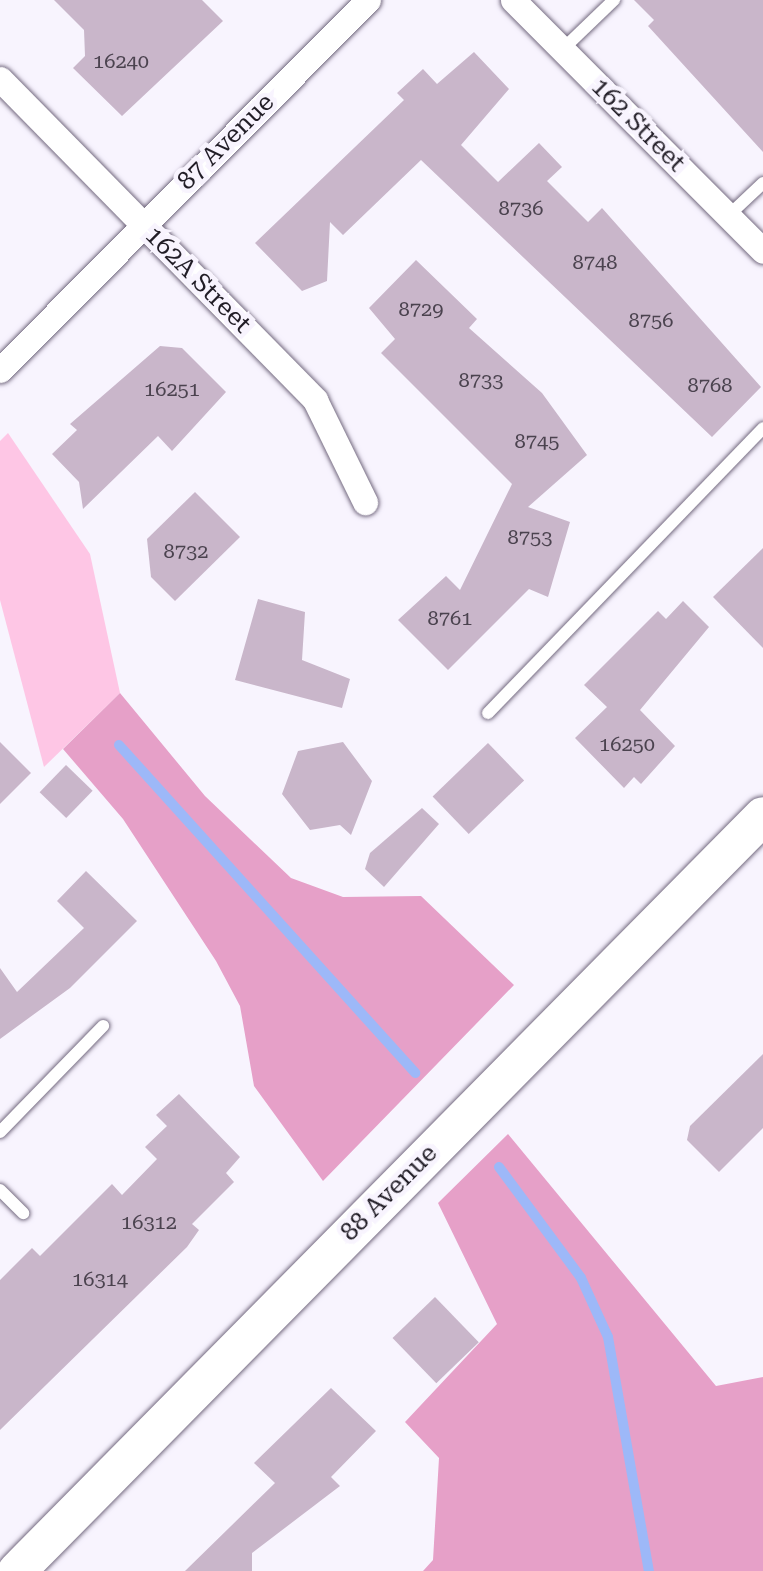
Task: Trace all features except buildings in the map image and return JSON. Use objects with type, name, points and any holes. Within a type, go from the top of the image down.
[{"type":"main road","name":"88 Avenue","points":[[17,1571],[763,816]]},
{"type":"street","name":"87 Avenue","points":[[0,370],[368,0]]},
{"type":"street","name":"162 Street","points":[[513,0],[763,251]]},
{"type":"street","name":"162A Street","points":[[0,78],[322,409],[365,502]]},
{"type":"lane","points":[[563,49],[614,0]]},
{"type":"lane","points":[[728,216],[763,183]]},
{"type":"lane","points":[[488,713],[763,428]]},
{"type":"lane","points":[[0,1132],[102,1026]]},
{"type":"lane","points":[[0,1190],[23,1213]]},
{"type":"shaded area","points":[[8,433],[90,554],[120,693],[44,767],[0,600],[0,441]]},
{"type":"shaded area","points":[[120,693],[205,796],[291,878],[343,897],[421,896],[514,985],[323,1181],[254,1086],[240,1006],[216,961],[123,819],[63,749]]},
{"type":"shaded area","points":[[508,1134],[716,1386],[763,1377],[763,1571],[423,1571],[433,1560],[439,1458],[405,1422],[497,1324],[438,1203]]},
{"type":"waterway","points":[[119,745],[415,1073]]},
{"type":"waterway","points":[[499,1167],[581,1278],[608,1337],[649,1571]]}]
